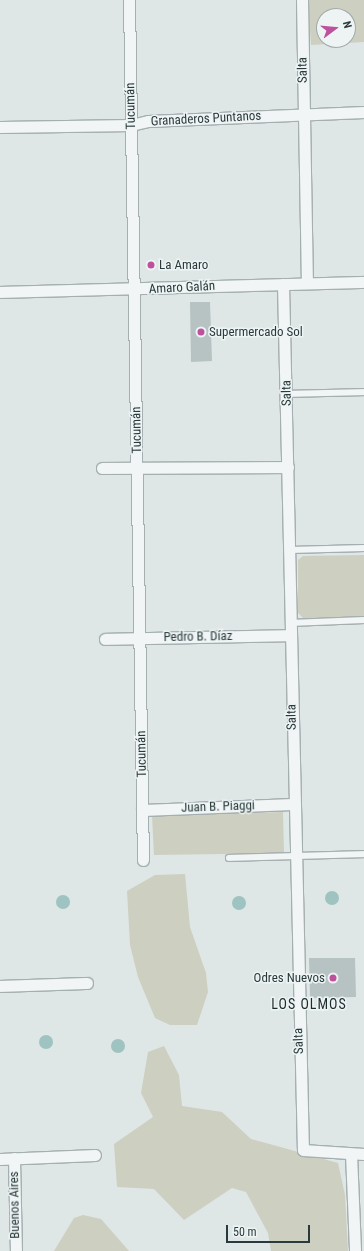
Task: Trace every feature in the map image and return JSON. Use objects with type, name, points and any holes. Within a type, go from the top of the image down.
[{"type":"street","name":"Tucumán","points":[[129,0],[136,290],[143,860]]},
{"type":"street","name":"Salta","points":[[302,0],[308,283]]},
{"type":"street","name":"Granaderos Puntanos","points":[[0,127],[131,125],[148,121],[364,112]]},
{"type":"street","name":"Amaro Galán","points":[[0,292],[136,290],[364,282]]},
{"type":"street","name":"Salta","points":[[283,284],[287,394],[294,856],[303,1150],[351,1154]]},
{"type":"street","points":[[102,468],[288,467]]},
{"type":"street","name":"Pedro B. Díaz","points":[[105,639],[291,635]]},
{"type":"street","name":"Juan B. Piaggi","points":[[142,810],[293,804]]},
{"type":"street","points":[[0,986],[88,983]]},
{"type":"street","points":[[355,1251],[351,1154],[364,1154]]},
{"type":"street","points":[[0,1159],[95,1156]]},
{"type":"street","name":"Buenos Aires","points":[[14,1158],[16,1251]]},
{"type":"lane","points":[[287,394],[364,392]]},
{"type":"lane","points":[[290,550],[364,548]]},
{"type":"lane","points":[[290,623],[364,620]]},
{"type":"lane","points":[[228,858],[364,854]]},
{"type":"shaded area","points":[[308,0],[364,0],[364,42],[356,42],[356,8],[316,8],[316,45],[311,45]]},
{"type":"shaded area","points":[[364,555],[364,617],[304,619],[298,613],[298,560],[303,556]]},
{"type":"shaded area","points":[[283,812],[284,853],[154,855],[152,815]]},
{"type":"shaded area","points":[[185,874],[190,927],[206,973],[208,992],[197,1025],[170,1025],[155,1018],[138,977],[130,945],[127,891],[155,875]]},
{"type":"shaded area","points":[[164,1046],[179,1075],[182,1106],[222,1112],[251,1139],[338,1163],[345,1195],[348,1251],[271,1251],[268,1233],[246,1192],[232,1188],[184,1220],[154,1189],[117,1187],[114,1144],[153,1117],[141,1093],[148,1052]]},
{"type":"shaded area","points":[[83,1215],[101,1219],[129,1251],[54,1251],[74,1218]]},
{"type":"water","points":[[329,891],[335,891],[339,895],[339,901],[335,905],[329,905],[325,901],[325,895]]},
{"type":"water","points":[[60,895],[66,895],[70,899],[70,905],[66,909],[60,909],[56,905],[56,899]]},
{"type":"water","points":[[236,896],[242,896],[246,900],[246,906],[242,910],[236,910],[232,906],[232,900]]},
{"type":"water","points":[[43,1035],[49,1035],[53,1039],[53,1045],[49,1049],[43,1049],[39,1045],[39,1039]]},
{"type":"water","points":[[115,1039],[121,1039],[125,1043],[125,1049],[121,1053],[115,1053],[111,1049],[111,1043]]},
{"type":"building","name":"Supermercado Sol","points":[[190,302],[210,302],[212,361],[191,362]]},
{"type":"building","name":"Odres Nuevos","points":[[309,958],[355,958],[356,997],[310,998]]},
{"type":"place","name":"La Amaro","points":[[151,265]]},
{"type":"place","name":"Supermercado Sol","points":[[201,332]]},
{"type":"place","name":"Odres Nuevos","points":[[333,978]]},
{"type":"district","name":"LOS OLMOS","points":[[309,1004]]}]
